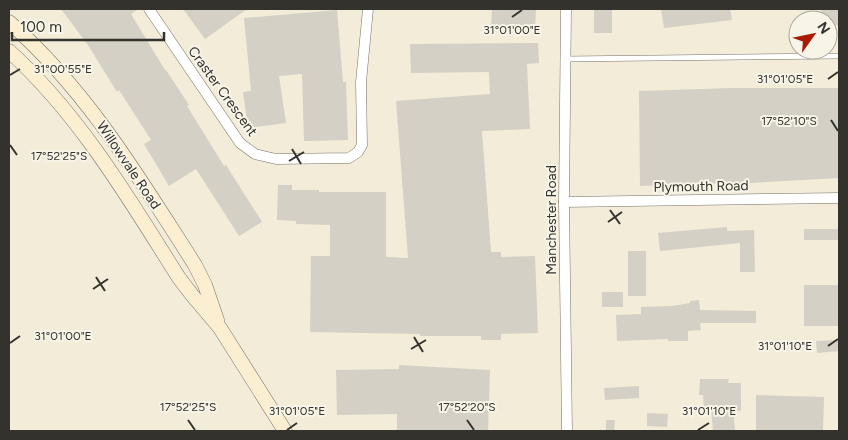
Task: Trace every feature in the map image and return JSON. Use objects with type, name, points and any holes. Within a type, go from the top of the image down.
[{"type":"main road","name":"Willowvale Road","points":[[9,22],[53,64],[119,147],[195,265],[205,285],[220,328]]},
{"type":"main road","name":"Willowvale Road","points":[[9,51],[42,85],[102,159],[179,278],[220,328],[285,431]]},
{"type":"street","name":"Craster Crescent","points":[[149,9],[240,143],[255,154],[276,160],[349,158],[358,152],[362,145],[361,82],[368,9]]},
{"type":"street","name":"Manchester Road","points":[[566,9],[564,202],[567,431]]},
{"type":"street","name":"Plymouth Road","points":[[564,202],[839,198]]},
{"type":"lane","points":[[566,59],[839,56]]},
{"type":"shaded area","points":[[9,9],[839,9],[839,431],[9,431]]},
{"type":"building","points":[[61,9],[138,9],[131,14],[189,105],[187,106],[224,166],[226,165],[262,222],[239,236],[196,169],[169,186],[144,144],[151,140],[119,90],[117,92],[88,45]]},
{"type":"building","points":[[183,9],[247,9],[205,39]]},
{"type":"building","points":[[492,9],[536,9],[535,30],[491,27]]},
{"type":"building","points":[[594,9],[612,9],[612,33],[594,33]]},
{"type":"building","points":[[661,9],[730,9],[732,20],[664,28]]},
{"type":"building","points":[[839,9],[839,25],[838,10],[821,10]]},
{"type":"building","points":[[337,10],[343,82],[346,82],[348,140],[304,141],[302,74],[279,76],[286,123],[248,128],[243,92],[251,91],[244,18]]},
{"type":"building","points":[[538,43],[539,63],[527,64],[530,129],[482,131],[491,252],[501,252],[501,257],[535,256],[538,333],[501,334],[501,340],[481,340],[481,336],[310,332],[311,256],[330,256],[330,225],[296,224],[296,221],[277,220],[278,185],[292,185],[292,190],[319,190],[319,192],[386,192],[386,257],[408,258],[396,101],[490,94],[489,72],[411,73],[410,44]]},
{"type":"building","points":[[732,88],[839,88],[839,178],[733,184],[696,183],[640,186],[639,91]]},
{"type":"building","points":[[727,227],[727,231],[754,230],[755,272],[740,272],[740,243],[660,251],[658,233]]},
{"type":"building","points":[[804,229],[839,229],[839,240],[804,240]]},
{"type":"building","points":[[628,251],[646,251],[646,296],[628,296]]},
{"type":"building","points":[[804,285],[839,285],[839,326],[804,326]]},
{"type":"building","points":[[602,292],[623,292],[623,307],[602,307]]},
{"type":"building","points":[[699,300],[700,310],[756,311],[756,323],[700,323],[701,330],[688,331],[688,341],[668,341],[668,339],[617,341],[616,315],[641,314],[641,307],[672,306]]},
{"type":"building","points":[[839,340],[839,351],[817,353],[816,341]]},
{"type":"building","points":[[399,365],[490,370],[488,431],[397,431],[397,414],[337,415],[336,370],[399,369]]},
{"type":"building","points":[[700,379],[729,379],[728,383],[741,383],[741,411],[733,410],[735,431],[713,431],[711,409],[704,410],[703,395],[699,395]]},
{"type":"building","points":[[639,386],[639,398],[605,400],[604,388]]},
{"type":"building","points":[[756,395],[824,397],[823,431],[756,431]]},
{"type":"building","points":[[647,413],[668,414],[667,427],[647,426]]},
{"type":"building","points":[[606,420],[615,420],[614,431],[606,431]]}]
